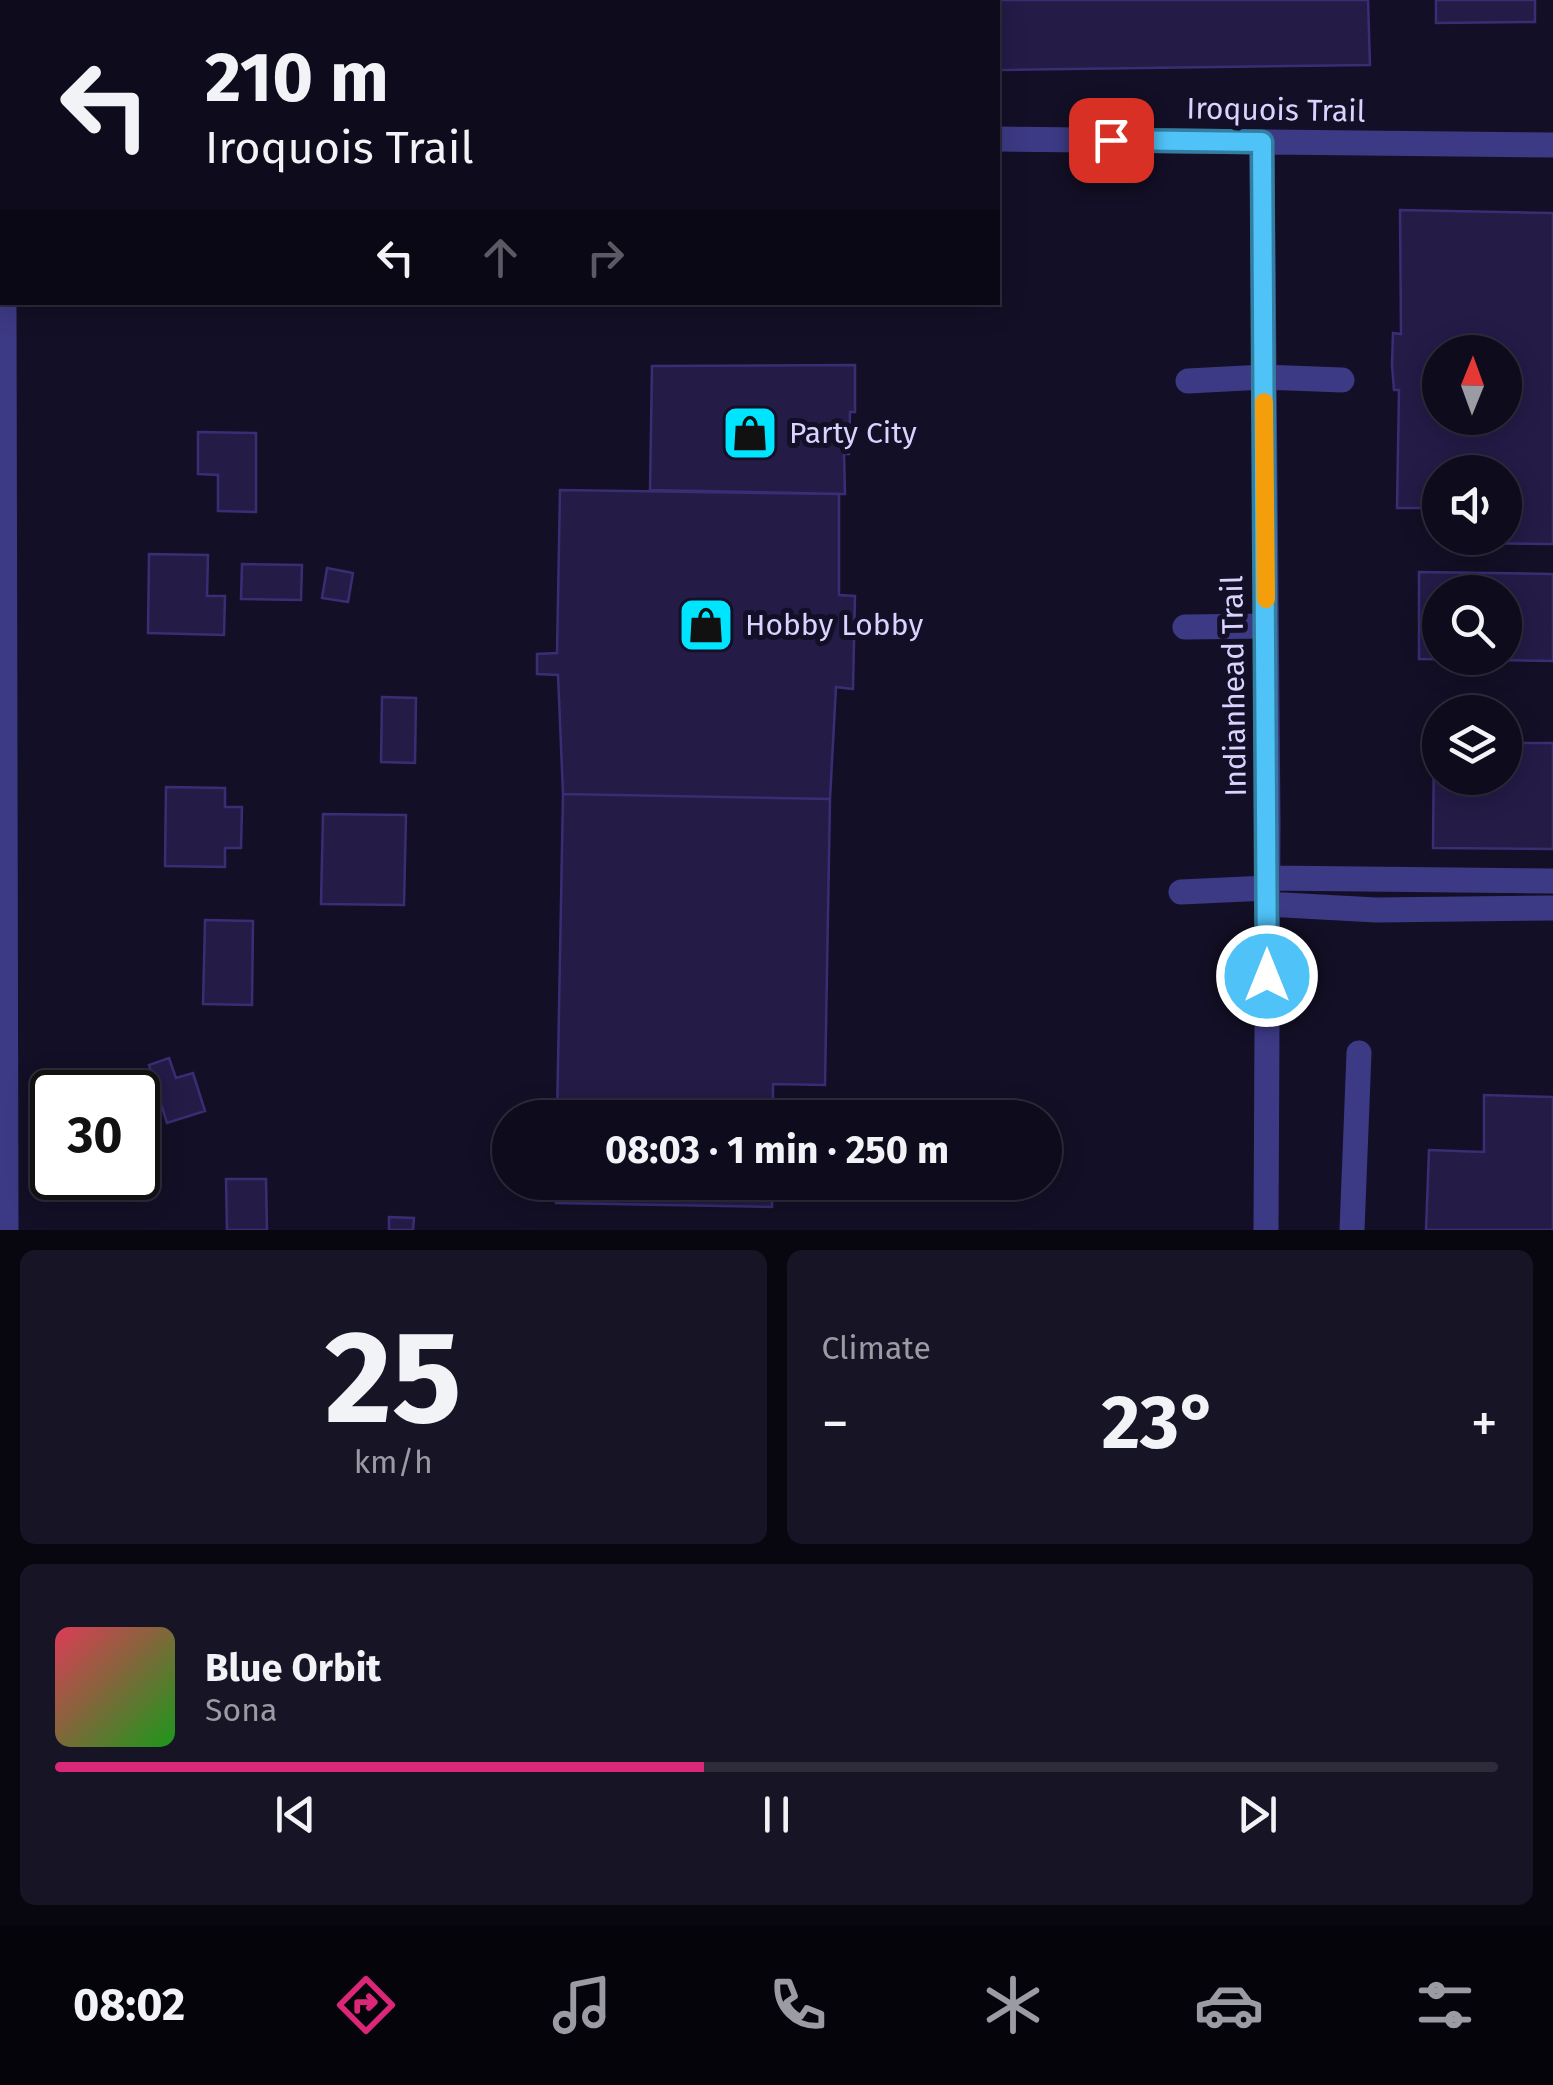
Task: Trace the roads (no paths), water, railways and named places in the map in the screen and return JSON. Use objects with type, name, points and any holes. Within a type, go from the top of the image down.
[{"type":"street","name":"Iroquois Trail","points":[[1000,139],[1553,145]]},
{"type":"street","name":"Indianhead Trail","points":[[1262,142],[1266,1230]]},
{"type":"street","points":[[4,305],[6,1230]]},
{"type":"street","points":[[1188,381],[1264,377],[1342,380]]},
{"type":"street","points":[[1185,627],[1266,626]]},
{"type":"street","points":[[1182,892],[1553,881]]},
{"type":"street","points":[[1267,890],[1376,910],[1553,908]]},
{"type":"street","points":[[1352,1230],[1359,1053]]},
{"type":"place","name":"Party City","points":[[750,433]]},
{"type":"place","name":"Hobby Lobby","points":[[706,625]]}]
